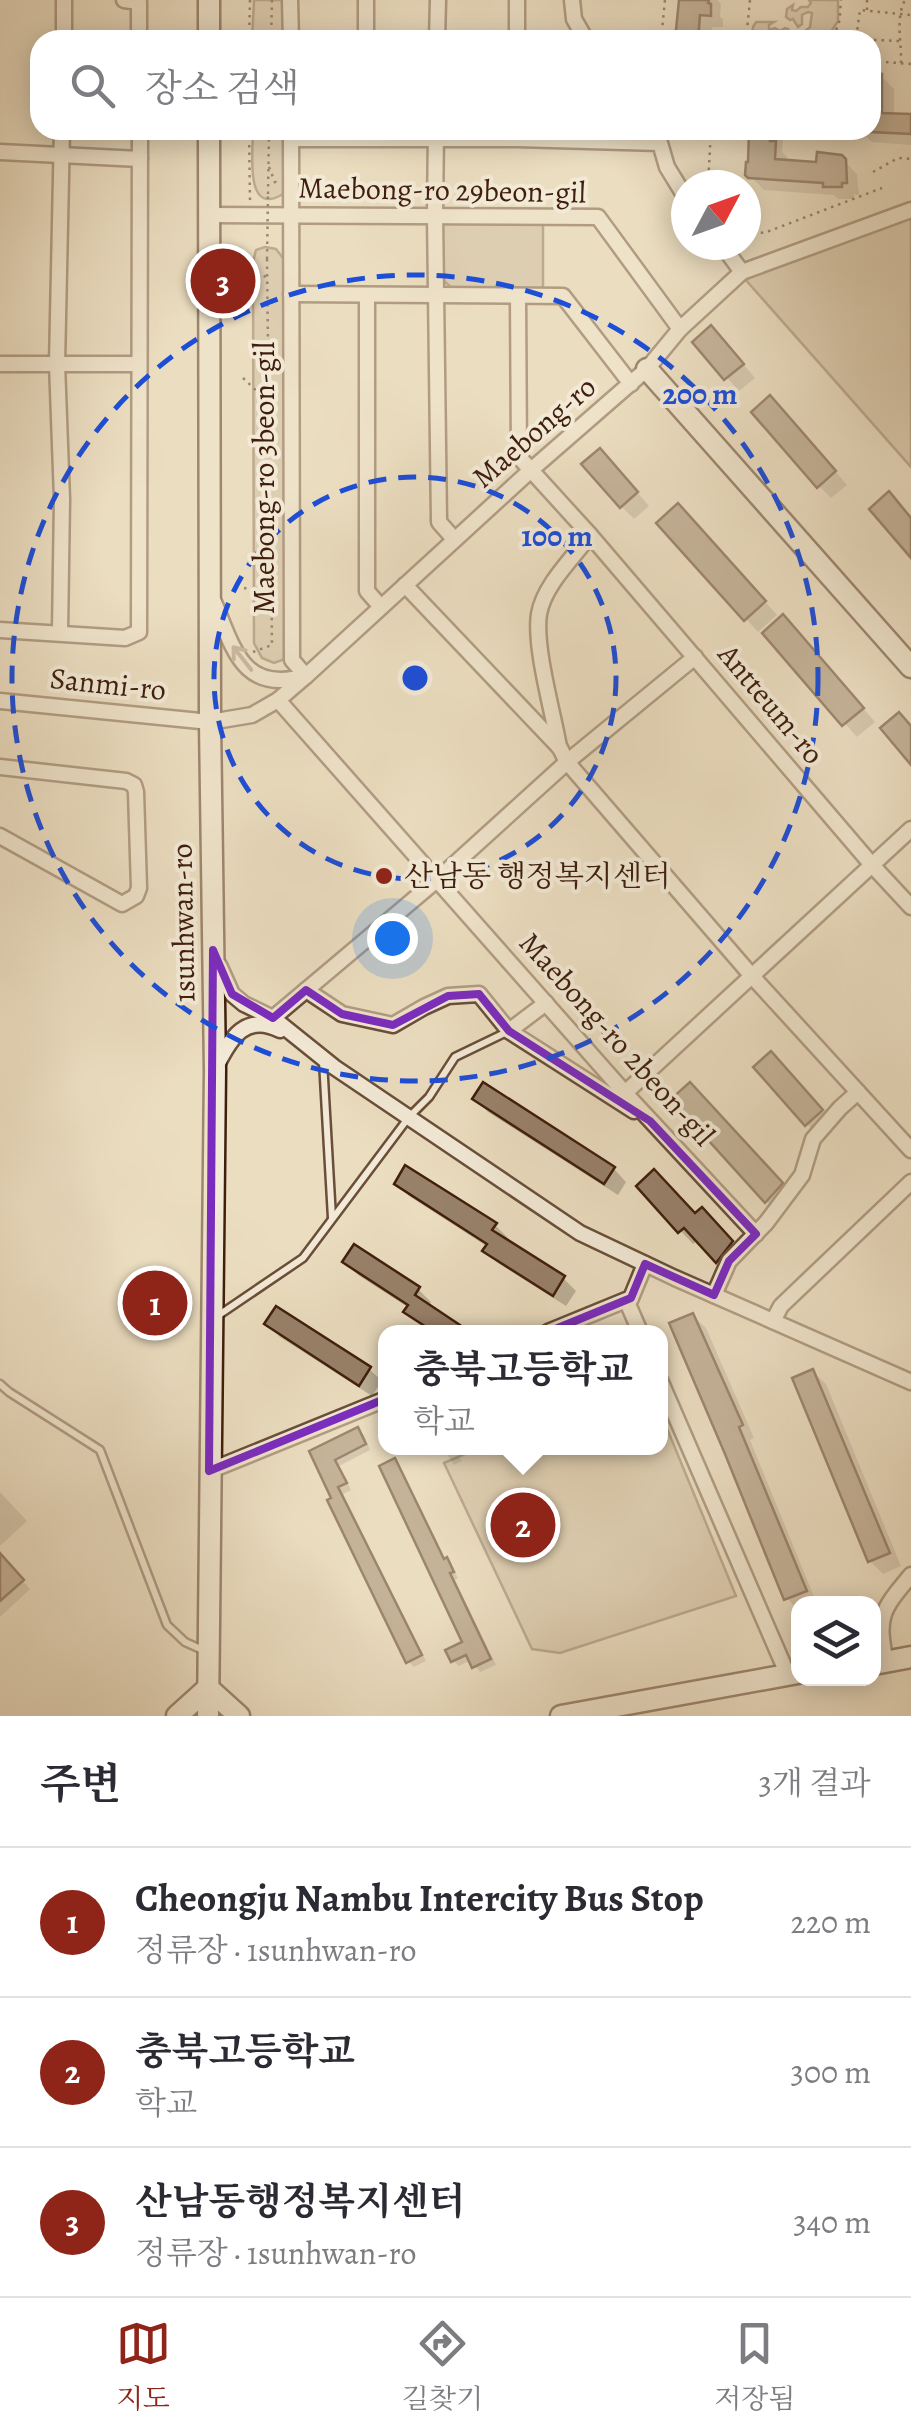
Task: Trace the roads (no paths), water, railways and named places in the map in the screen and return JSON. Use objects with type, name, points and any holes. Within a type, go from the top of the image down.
[{"type":"main road","points":[[208,0],[209,30]]},
{"type":"main road","name":"1sunhwan-ro","points":[[208,1716],[215,1070],[209,140]]},
{"type":"main road","points":[[647,369],[911,667]]},
{"type":"main road","points":[[881,1663],[911,1657]]},
{"type":"main road","points":[[561,1716],[791,1673]]},
{"type":"main road","points":[[176,1716],[208,1688],[239,1716]]},
{"type":"street","points":[[64,0],[64,30]]},
{"type":"street","points":[[124,0],[139,2],[139,30]]},
{"type":"street","points":[[290,0],[290,30]]},
{"type":"street","points":[[366,0],[366,30]]},
{"type":"street","points":[[437,30],[438,0]]},
{"type":"street","points":[[516,0],[517,30]]},
{"type":"street","points":[[572,0],[574,19],[580,30]]},
{"type":"street","points":[[60,632],[61,140]]},
{"type":"street","points":[[0,630],[125,638],[139,632],[140,140]]},
{"type":"street","name":"Maebong-ro 3beon-gil","points":[[286,140],[291,214],[292,660],[306,676]]},
{"type":"street","points":[[436,140],[440,522],[454,539]]},
{"type":"street","points":[[657,140],[671,174]]},
{"type":"street","points":[[0,152],[140,159]]},
{"type":"street","name":"Maebong-ro","points":[[210,722],[252,715],[278,700],[530,470],[631,384],[680,329],[742,272],[911,210]]},
{"type":"street","name":"Maebong-ro 29beon-gil","points":[[209,216],[598,217],[680,329]]},
{"type":"street","points":[[733,260],[742,272]]},
{"type":"street","points":[[291,294],[563,296],[631,384]]},
{"type":"street","points":[[366,295],[367,591],[381,607]]},
{"type":"street","points":[[518,296],[519,457],[530,470]]},
{"type":"street","points":[[0,364],[139,364]]},
{"type":"street","name":"Antteum-ro","points":[[530,470],[911,907]]},
{"type":"street","points":[[563,755],[545,676],[539,614],[548,592],[590,535]]},
{"type":"street","points":[[404,585],[563,755],[751,975],[911,1150]]},
{"type":"street","points":[[210,594],[236,654],[248,668],[271,681],[306,676]]},
{"type":"street","points":[[273,1018],[438,879],[563,755],[695,657]]},
{"type":"street","name":"Maebong-ro 2beon-gil","points":[[278,700],[624,1093],[756,1234]]},
{"type":"street","name":"Sanmi-ro","points":[[0,701],[210,722]]},
{"type":"street","points":[[0,767],[134,785],[139,888],[136,896],[122,904],[0,836]]},
{"type":"street","points":[[624,1093],[911,830]]},
{"type":"street","points":[[213,950],[232,994],[244,1004],[273,1018],[328,1063],[580,1233],[911,1382]]},
{"type":"street","points":[[306,990],[342,1014],[393,1025],[448,996],[479,994],[509,1031],[650,1122]]},
{"type":"street","points":[[509,1031],[546,1003]]},
{"type":"street","points":[[215,1070],[228,1043],[248,1026],[264,1024],[292,1035]]},
{"type":"street","points":[[714,1296],[729,1261],[756,1234],[802,1175],[813,1139],[858,1092]]},
{"type":"street","points":[[773,1321],[781,1306],[911,1182]]},
{"type":"street","points":[[637,1325],[628,1304],[646,1264]]},
{"type":"street","points":[[565,1325],[631,1298]]},
{"type":"street","points":[[668,1398],[791,1669]]},
{"type":"street","points":[[209,1471],[378,1402]]},
{"type":"street","points":[[881,1624],[888,1603],[911,1574]]},
{"type":"lane","points":[[211,1321],[303,1258],[428,1097],[455,1056],[509,1031]]},
{"type":"lane","points":[[328,1063],[332,1219]]},
{"type":"lane","points":[[0,1384],[100,1450],[167,1625],[185,1642],[208,1652]]},
{"type":"place","name":"산남동행정복지센터","points":[[223,281]]},
{"type":"place","name":"산남동 행정복지센터","points":[[384,876]]},
{"type":"place","name":"Cheongju Nambu Intercity Bus Stop","points":[[155,1303]]},
{"type":"place","name":"충북고등학교","points":[[523,1525]]}]
